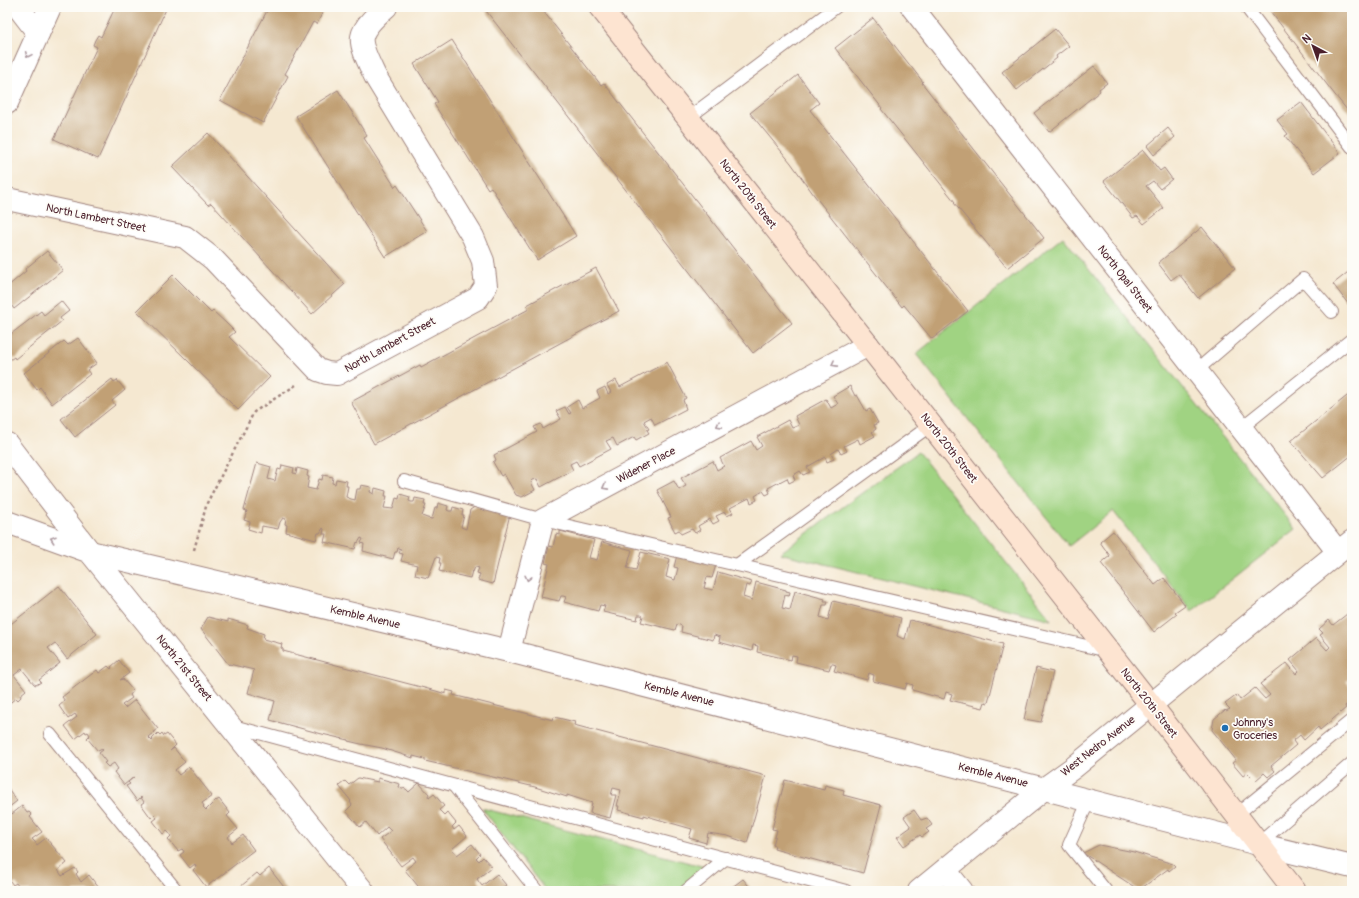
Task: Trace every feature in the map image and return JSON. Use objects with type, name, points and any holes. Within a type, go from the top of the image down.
[{"type":"street","points":[[18,7],[38,33]]},
{"type":"street","points":[[7,103],[50,7]]},
{"type":"street","name":"North Lambert Street","points":[[7,199],[185,237],[213,260],[318,370],[337,374],[478,298],[486,286],[483,262],[473,237],[375,76],[365,53],[362,37],[371,20],[386,7]]},
{"type":"street","name":"North 20th Street","points":[[600,7],[931,425],[1295,891]]},
{"type":"street","name":"North Opal Street","points":[[912,7],[1242,428],[1345,546]]},
{"type":"street","name":"Widener Place","points":[[543,520],[868,345]]},
{"type":"street","name":"North 21st Street","points":[[7,444],[90,552],[363,891]]},
{"type":"street","points":[[510,651],[543,520]]},
{"type":"street","name":"Kemble Avenue","points":[[7,522],[90,552],[510,651],[1352,867]]},
{"type":"street","name":"West Nedro Avenue","points":[[919,891],[1045,788],[1073,768],[1151,705],[1345,546]]},
{"type":"street","points":[[945,870],[962,891]]},
{"type":"lane","points":[[688,118],[836,7]]},
{"type":"lane","points":[[1246,7],[1352,147]]},
{"type":"lane","points":[[1196,370],[1303,279],[1332,312]]},
{"type":"lane","points":[[1242,428],[1352,339]]},
{"type":"lane","points":[[737,565],[931,425]]},
{"type":"lane","points":[[404,481],[543,520],[1109,652]]},
{"type":"lane","points":[[1236,815],[1352,720]]},
{"type":"lane","points":[[230,725],[846,891]]},
{"type":"lane","points":[[50,734],[178,891]]},
{"type":"lane","points":[[1258,844],[1352,762]]},
{"type":"lane","points":[[454,786],[537,891]]},
{"type":"lane","points":[[1089,800],[1069,845],[1106,891]]},
{"type":"lane","points":[[686,891],[726,858]]},
{"type":"path","points":[[188,575],[207,503],[254,412],[318,370]]},
{"type":"green space","points":[[1063,237],[1296,529],[1192,611],[1113,511],[1069,546],[916,354]]},
{"type":"green space","points":[[918,452],[1052,620],[780,553]]},
{"type":"green space","points":[[482,808],[709,868],[682,891],[546,891]]},
{"type":"building","points":[[167,7],[98,159],[54,139],[97,47],[93,45],[95,40],[98,35],[101,37],[114,10],[110,8]]},
{"type":"building","points":[[269,7],[325,7],[317,24],[313,22],[285,74],[288,76],[263,123],[220,100]]},
{"type":"building","points":[[483,7],[540,7],[601,85],[604,83],[792,323],[753,353]]},
{"type":"building","points":[[1267,7],[1352,7],[1352,116],[1335,95]]},
{"type":"building","points":[[873,18],[923,82],[922,83],[1044,238],[1007,268],[954,203],[955,202],[881,109],[882,108],[835,48]]},
{"type":"building","points":[[1055,29],[1069,46],[1056,56],[1057,58],[1017,90],[1002,72]]},
{"type":"building","points":[[452,40],[576,236],[537,260],[491,187],[488,189],[434,104],[438,102],[414,64]]},
{"type":"building","points":[[1094,66],[1107,83],[1099,89],[1100,91],[1049,132],[1034,113]]},
{"type":"building","points":[[798,75],[819,103],[810,110],[968,311],[932,339],[904,305],[902,307],[814,195],[791,163],[750,113]]},
{"type":"building","points":[[338,90],[367,136],[364,138],[395,187],[397,185],[427,231],[385,257],[296,116]]},
{"type":"building","points":[[1301,102],[1340,153],[1314,173],[1285,136],[1288,134],[1277,120]]},
{"type":"building","points":[[1168,128],[1175,137],[1154,155],[1147,146]]},
{"type":"building","points":[[208,133],[345,284],[312,314],[211,203],[208,205],[172,167]]},
{"type":"building","points":[[1143,150],[1160,171],[1164,168],[1172,179],[1160,189],[1153,181],[1146,186],[1164,208],[1144,224],[1137,216],[1133,218],[1104,181]]},
{"type":"building","points":[[1202,227],[1235,268],[1198,298],[1179,274],[1171,280],[1158,263]]},
{"type":"building","points":[[47,251],[63,270],[14,309],[7,299],[7,287],[26,271],[25,269]]},
{"type":"building","points":[[596,268],[619,311],[374,444],[351,402],[420,365],[421,367],[529,309],[527,305]]},
{"type":"building","points":[[1352,269],[1352,309],[1333,284]]},
{"type":"building","points":[[173,275],[211,313],[213,311],[235,332],[229,337],[270,377],[238,410],[137,311]]},
{"type":"building","points":[[61,301],[69,311],[60,318],[62,321],[15,359],[14,357],[7,362],[7,337],[41,311],[44,315]]},
{"type":"building","points":[[78,338],[97,363],[87,370],[90,374],[52,404],[40,387],[37,390],[24,373],[64,341],[68,345]]},
{"type":"building","points":[[667,362],[686,398],[683,400],[686,409],[655,425],[651,417],[644,421],[649,429],[647,430],[649,433],[636,440],[634,437],[617,446],[613,438],[606,441],[611,449],[579,466],[576,461],[570,464],[573,470],[541,487],[537,479],[533,480],[531,482],[535,490],[522,497],[516,495],[504,474],[501,476],[493,462],[496,460],[494,455],[537,432],[534,427],[541,424],[543,429],[561,419],[556,411],[565,407],[569,414],[571,413],[567,407],[578,400],[582,408],[600,398],[597,391],[605,387],[608,394],[611,392],[607,385],[616,380],[620,387]]},
{"type":"building","points":[[112,379],[114,382],[117,380],[125,390],[112,401],[115,405],[75,437],[61,419]]},
{"type":"building","points":[[850,386],[866,411],[870,409],[878,423],[874,425],[876,429],[872,432],[875,436],[860,444],[858,439],[844,446],[847,451],[841,454],[838,449],[831,454],[834,459],[827,462],[825,457],[807,467],[810,472],[803,475],[800,471],[793,475],[795,480],[789,483],[787,478],[768,488],[770,493],[766,495],[763,491],[755,496],[757,500],[751,503],[749,498],[730,508],[733,513],[727,516],[725,512],[716,516],[719,521],[713,524],[710,519],[698,526],[700,530],[695,533],[692,529],[681,534],[679,530],[675,532],[668,518],[671,517],[657,490],[674,481],[679,490],[686,486],[681,478],[713,461],[717,470],[724,466],[720,458],[751,441],[756,450],[762,446],[757,437],[788,420],[792,428],[799,425],[795,416],[826,399],[831,408],[838,404],[833,396]]},
{"type":"building","points":[[1352,392],[1352,455],[1323,478],[1291,441]]},
{"type":"building","points":[[257,463],[271,467],[268,479],[275,481],[278,469],[281,470],[282,465],[294,468],[293,473],[296,474],[297,468],[308,471],[307,476],[309,477],[307,488],[316,490],[319,479],[322,480],[323,475],[333,477],[332,483],[335,484],[336,479],[347,481],[346,486],[348,486],[346,497],[355,500],[357,489],[360,489],[361,485],[371,487],[370,492],[374,494],[375,488],[386,491],[385,496],[387,496],[384,508],[393,509],[396,498],[399,499],[400,494],[410,497],[409,501],[411,502],[414,502],[415,498],[425,500],[424,505],[426,505],[422,516],[427,518],[432,519],[438,503],[448,506],[447,510],[449,511],[452,511],[453,507],[463,510],[462,515],[464,515],[461,527],[466,529],[470,510],[476,506],[510,514],[493,584],[478,580],[480,574],[477,573],[479,568],[476,567],[473,572],[472,571],[470,578],[439,571],[441,563],[439,563],[440,558],[436,557],[428,578],[415,575],[417,565],[401,561],[403,554],[399,553],[401,549],[398,548],[393,559],[363,551],[364,544],[361,543],[363,539],[361,538],[358,543],[357,542],[355,549],[324,542],[326,534],[323,534],[323,528],[320,533],[318,533],[316,540],[286,532],[286,519],[283,518],[278,529],[262,526],[261,533],[248,529],[250,522],[244,520],[247,511],[244,510]]},
{"type":"building","points":[[560,531],[594,540],[589,558],[597,560],[602,542],[632,550],[627,568],[636,570],[641,552],[670,559],[666,577],[675,580],[678,568],[674,567],[677,555],[716,565],[712,578],[707,577],[704,588],[713,590],[718,572],[752,582],[750,586],[746,585],[743,597],[752,600],[756,582],[790,592],[789,596],[785,595],[782,608],[790,610],[795,591],[825,599],[824,601],[828,601],[827,605],[823,605],[820,617],[828,620],[833,601],[901,618],[897,636],[901,638],[905,639],[910,620],[1003,644],[988,703],[985,702],[983,708],[950,700],[952,694],[946,692],[944,699],[912,690],[913,685],[907,683],[905,689],[873,681],[874,675],[869,673],[867,680],[834,671],[836,665],[833,664],[831,664],[829,670],[796,662],[797,656],[792,655],[791,660],[757,652],[758,646],[753,645],[752,651],[719,642],[720,637],[714,635],[713,640],[681,632],[682,626],[677,624],[675,630],[641,622],[643,616],[641,615],[638,615],[637,620],[603,612],[605,606],[600,605],[598,611],[564,602],[566,597],[563,596],[561,596],[559,601],[541,597],[549,564],[545,563],[549,546],[553,547],[556,534],[560,535]]},
{"type":"building","points":[[1113,531],[1155,585],[1164,578],[1185,605],[1175,612],[1177,614],[1154,632],[1101,563],[1110,556],[1100,542]]},
{"type":"building","points":[[59,586],[97,634],[67,659],[55,643],[48,648],[60,663],[39,680],[41,682],[36,685],[22,669],[14,675],[26,690],[20,695],[21,697],[18,700],[16,698],[7,705],[7,627]]},
{"type":"building","points":[[1347,614],[1352,619],[1352,676],[1346,681],[1352,689],[1352,699],[1345,706],[1346,708],[1320,730],[1318,727],[1304,740],[1300,735],[1293,741],[1296,745],[1271,766],[1275,771],[1268,777],[1264,773],[1255,781],[1247,773],[1243,776],[1232,763],[1236,760],[1212,730],[1214,719],[1225,710],[1230,709],[1225,704],[1237,695],[1240,700],[1255,688],[1265,699],[1270,695],[1260,684],[1287,663],[1296,674],[1299,671],[1290,660],[1316,638],[1327,650],[1330,647],[1320,635],[1323,633],[1319,629],[1329,620],[1333,625]]},
{"type":"building","points":[[208,617],[228,622],[228,619],[248,625],[247,628],[264,634],[263,639],[282,644],[281,648],[283,651],[446,694],[446,690],[454,692],[453,695],[553,720],[554,717],[575,722],[574,725],[766,776],[747,843],[728,836],[708,833],[706,843],[689,838],[692,829],[644,815],[644,817],[618,810],[619,806],[617,806],[621,790],[613,788],[611,795],[616,795],[610,818],[590,813],[592,803],[567,795],[567,797],[535,787],[425,761],[425,759],[413,756],[413,758],[382,748],[348,741],[270,720],[275,701],[248,693],[254,670],[229,665],[201,629]]},
{"type":"building","points":[[119,660],[129,673],[120,680],[123,679],[133,691],[130,695],[132,698],[122,705],[125,708],[135,700],[158,729],[148,737],[152,741],[158,733],[160,735],[162,733],[164,736],[167,734],[176,745],[170,751],[174,748],[185,762],[175,770],[179,775],[189,767],[212,796],[202,803],[204,806],[203,807],[206,810],[219,799],[230,813],[227,816],[238,829],[228,837],[232,843],[243,835],[254,850],[206,887],[193,870],[196,867],[195,864],[190,868],[180,855],[184,852],[183,850],[178,851],[168,839],[171,836],[169,833],[167,831],[163,834],[153,821],[157,818],[154,815],[151,818],[141,804],[144,802],[141,797],[137,801],[126,786],[130,784],[128,782],[134,777],[124,785],[114,772],[118,769],[114,763],[108,767],[104,763],[106,762],[99,753],[103,750],[98,751],[87,738],[90,735],[88,732],[86,733],[85,731],[75,739],[65,726],[77,717],[75,714],[68,719],[59,706],[65,701],[62,697],[97,670],[99,673],[108,666],[111,669],[111,667]]},
{"type":"building","points":[[1036,668],[1053,672],[1041,722],[1024,719]]},
{"type":"building","points":[[358,778],[378,782],[378,778],[400,784],[399,787],[406,789],[409,792],[419,783],[429,794],[429,798],[434,794],[444,806],[439,810],[444,815],[447,812],[456,823],[452,827],[454,830],[459,826],[467,836],[452,849],[457,855],[472,844],[480,854],[476,858],[479,861],[483,857],[492,867],[477,879],[482,886],[497,874],[506,885],[501,889],[503,891],[439,891],[437,889],[434,891],[422,891],[405,870],[416,861],[413,857],[401,866],[380,839],[391,831],[387,827],[377,836],[366,822],[360,827],[346,811],[352,805],[350,802],[351,801],[339,786],[345,781],[349,785]]},
{"type":"building","points":[[785,780],[824,790],[825,785],[844,790],[843,795],[881,805],[863,873],[774,849],[775,846],[773,845],[777,830],[772,829]]},
{"type":"building","points":[[7,787],[17,801],[8,808],[12,814],[22,806],[27,813],[29,812],[32,815],[30,817],[42,832],[32,839],[37,845],[46,838],[67,863],[58,870],[62,876],[75,868],[78,872],[76,874],[81,882],[89,875],[99,888],[96,891],[22,891],[16,883],[13,885],[7,877]]},
{"type":"building","points":[[914,810],[921,820],[927,818],[932,825],[926,829],[929,832],[922,837],[920,835],[904,846],[897,837],[911,827],[904,817]]},
{"type":"building","points":[[1099,845],[1134,852],[1173,864],[1175,866],[1169,871],[1168,869],[1139,890],[1083,853]]},
{"type":"building","points":[[269,868],[287,891],[235,891],[257,873],[260,876]]},
{"type":"building","points":[[743,879],[753,891],[728,891],[731,888]]},
{"type":"building","points":[[508,887],[511,891],[503,891]]},
{"type":"place","name":"Johnny's Groceries","points":[[1225,728]]}]
